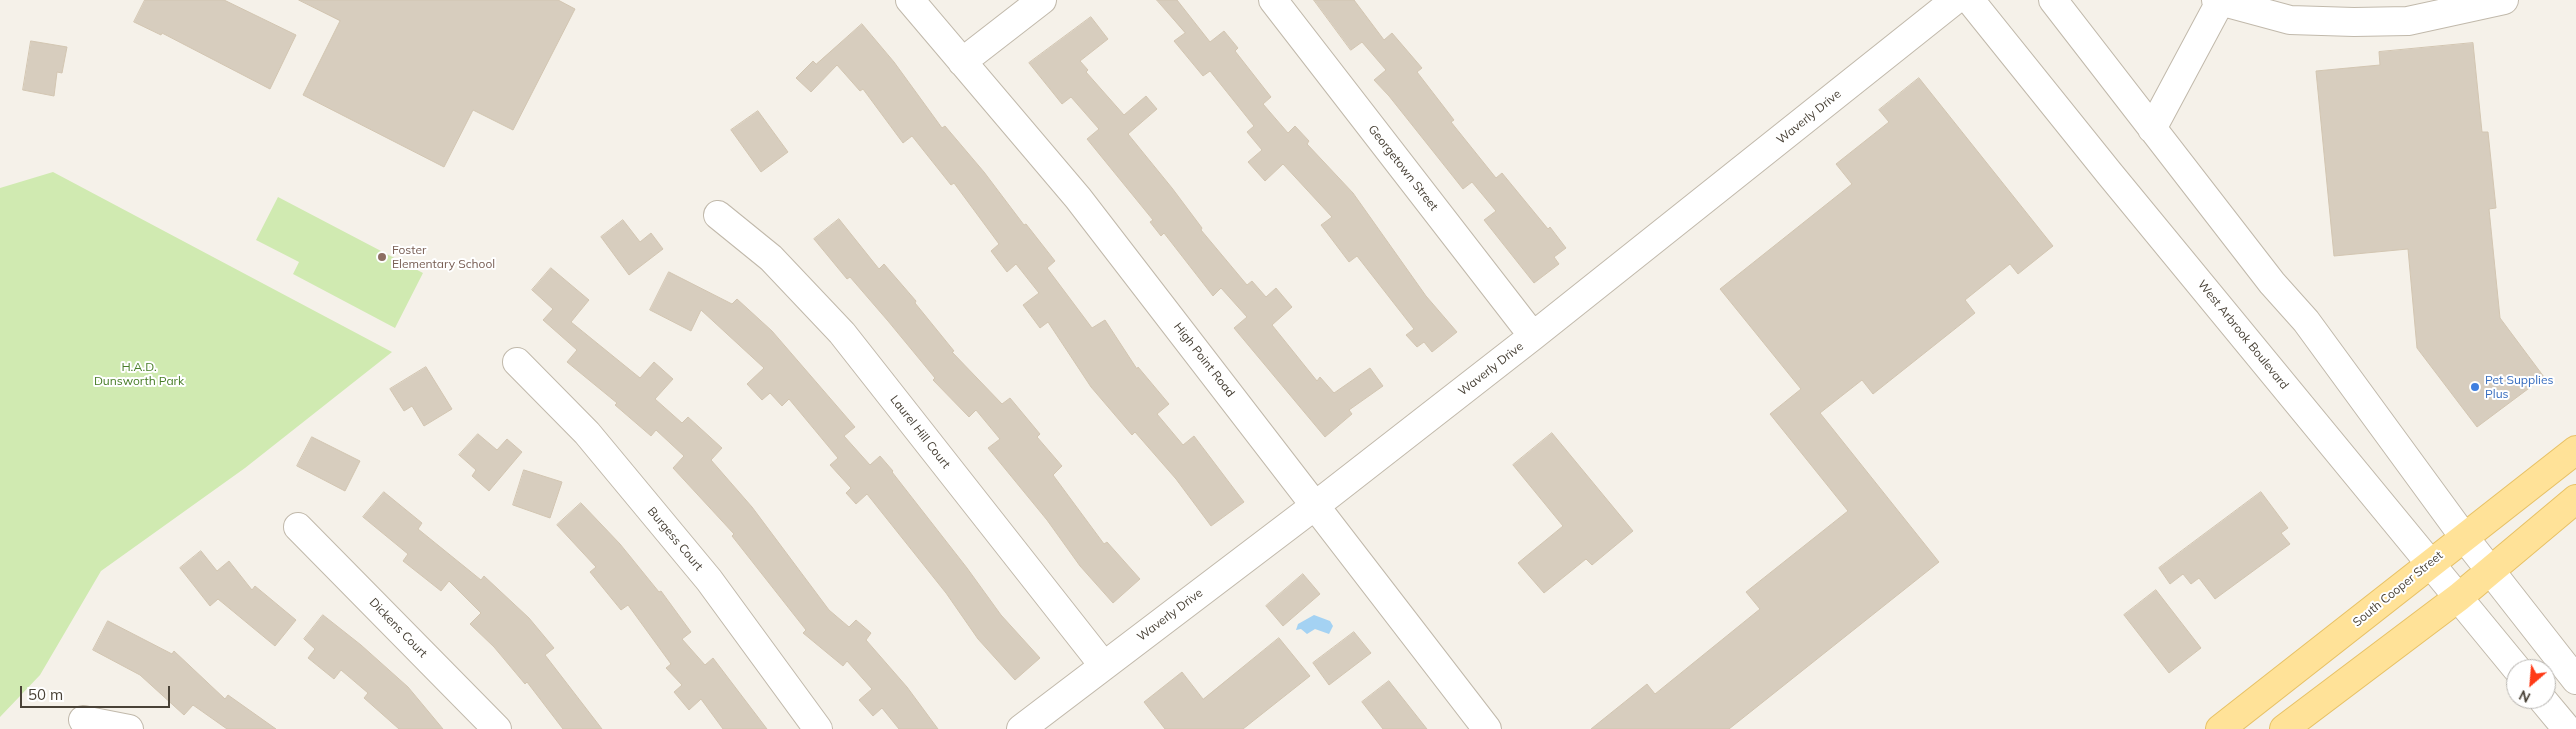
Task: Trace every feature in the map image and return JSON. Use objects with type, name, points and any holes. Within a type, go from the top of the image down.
[{"type":"main road","name":"South Cooper Street","points":[[2220,729],[2576,450]]},
{"type":"main road","points":[[2284,729],[2459,597],[2576,500]]},
{"type":"street","name":"High Point Road","points":[[910,0],[1078,198],[1487,729]]},
{"type":"street","points":[[962,62],[1042,0]]},
{"type":"street","name":"Georgetown Street","points":[[1273,0],[1533,336]]},
{"type":"street","name":"Waverly Drive","points":[[1021,729],[1533,336],[1955,0]]},
{"type":"street","name":"West Arbrook Boulevard","points":[[1970,0],[2430,564],[2510,659]]},
{"type":"street","points":[[2053,0],[2272,283],[2306,321],[2464,537],[2576,680]]},
{"type":"street","points":[[2152,129],[2218,1],[2290,20],[2354,22],[2408,21],[2504,0]]},
{"type":"street","name":"Laurel Hill Court","points":[[718,215],[771,258],[842,333],[1104,666]]},
{"type":"street","name":"Burgess Court","points":[[517,362],[587,432],[696,565],[818,729]]},
{"type":"street","name":"Dickens Court","points":[[298,527],[497,729]]},
{"type":"street","points":[[2551,709],[2568,729]]},
{"type":"street","points":[[83,720],[129,729]]},
{"type":"green space","name":"H.A.D. Dunsworth Park","points":[[53,172],[392,352],[245,468],[101,571],[40,675],[0,717],[0,188]]},
{"type":"green space","points":[[278,197],[423,273],[395,328],[293,274],[299,262],[256,240]]},
{"type":"water","points":[[1314,615],[1330,621],[1333,626],[1329,634],[1315,629],[1307,634],[1301,629],[1296,630],[1298,624]]},
{"type":"building","points":[[145,0],[224,0],[296,35],[270,89],[162,33],[161,35],[134,22]]},
{"type":"building","points":[[299,0],[558,0],[575,9],[513,130],[473,110],[444,167],[303,95],[340,21]]},
{"type":"building","points":[[1157,0],[1177,0],[1210,42],[1224,31],[1238,48],[1235,51],[1271,97],[1263,104],[1288,133],[1295,126],[1309,141],[1307,144],[1353,193],[1426,296],[1457,332],[1432,352],[1424,342],[1417,347],[1406,335],[1414,329],[1357,256],[1349,262],[1321,225],[1332,217],[1283,164],[1265,181],[1248,162],[1262,150],[1247,132],[1254,126],[1210,71],[1203,76],[1174,41],[1185,33]]},
{"type":"building","points":[[1314,0],[1354,0],[1384,40],[1392,33],[1422,68],[1417,72],[1454,120],[1451,122],[1496,178],[1502,173],[1566,248],[1554,257],[1559,264],[1534,283],[1484,220],[1496,211],[1472,182],[1463,189],[1374,80],[1386,70],[1362,42],[1351,50]]},
{"type":"building","points":[[1091,17],[1108,39],[1080,61],[1088,70],[1086,72],[1124,115],[1146,96],[1157,109],[1128,134],[1172,188],[1202,228],[1201,230],[1247,285],[1252,281],[1266,297],[1276,288],[1292,307],[1272,325],[1317,381],[1320,377],[1334,393],[1370,368],[1383,386],[1349,410],[1352,414],[1325,437],[1234,328],[1247,317],[1221,288],[1213,296],[1164,233],[1161,236],[1150,222],[1153,220],[1087,139],[1099,129],[1071,97],[1062,104],[1029,63]]},
{"type":"building","points":[[862,24],[894,62],[942,128],[945,126],[1055,261],[1047,268],[1092,328],[1105,320],[1137,369],[1138,367],[1169,404],[1157,414],[1183,445],[1194,436],[1244,502],[1211,526],[1176,479],[1135,432],[1132,435],[1091,387],[1048,322],[1040,328],[1023,305],[1039,293],[1016,264],[1007,272],[991,251],[999,244],[954,183],[951,185],[912,136],[903,143],[863,89],[860,91],[837,65],[811,92],[796,78],[813,61],[816,64]]},
{"type":"building","points":[[31,41],[67,47],[62,73],[57,72],[54,96],[23,90]]},
{"type":"building","points":[[2473,43],[2482,132],[2488,132],[2496,208],[2489,209],[2500,318],[2544,377],[2477,427],[2417,348],[2408,249],[2334,256],[2316,71],[2380,65],[2379,52]]},
{"type":"building","points":[[1919,78],[2053,246],[2018,274],[2010,264],[1965,300],[1975,313],[1873,394],[1862,380],[1820,413],[1939,562],[1729,729],[1591,729],[1647,684],[1655,694],[1760,609],[1746,592],[1848,511],[1770,414],[1801,389],[1720,289],[1852,184],[1836,164],[1889,122],[1879,110]]},
{"type":"building","points":[[758,111],[788,152],[761,172],[731,130]]},
{"type":"building","points":[[839,219],[879,269],[884,264],[916,301],[915,303],[954,351],[952,352],[1002,404],[1010,398],[1040,434],[1037,437],[1062,466],[1053,475],[1104,544],[1107,542],[1140,579],[1113,603],[1080,566],[1047,520],[988,448],[1000,439],[976,410],[969,417],[933,380],[935,378],[888,321],[850,277],[847,279],[814,239]]},
{"type":"building","points":[[623,220],[640,242],[651,233],[663,249],[629,275],[601,237]]},
{"type":"building","points":[[551,268],[589,300],[571,322],[640,378],[654,362],[673,379],[655,399],[682,423],[688,417],[722,448],[711,460],[752,507],[829,610],[849,627],[856,620],[871,633],[866,640],[907,687],[938,729],[899,729],[882,708],[873,716],[859,700],[872,689],[847,661],[843,666],[803,633],[806,630],[732,536],[734,534],[673,468],[684,456],[656,430],[651,436],[615,405],[617,403],[567,362],[577,350],[543,320],[553,309],[532,290]]},
{"type":"building","points":[[669,272],[732,304],[737,299],[772,331],[855,427],[844,436],[870,465],[880,456],[1001,615],[1040,658],[1015,680],[978,639],[946,593],[867,494],[856,504],[846,493],[851,488],[830,465],[838,458],[789,399],[782,406],[770,393],[762,400],[747,384],[764,368],[701,310],[691,331],[650,310]]},
{"type":"building","points":[[426,367],[452,409],[424,426],[412,406],[404,411],[390,389]]},
{"type":"building","points":[[1552,433],[1633,531],[1592,565],[1586,559],[1544,593],[1518,563],[1563,526],[1513,465]]},
{"type":"building","points":[[478,434],[497,450],[507,439],[522,452],[489,491],[472,476],[476,470],[459,455]]},
{"type":"building","points":[[312,437],[360,461],[345,491],[297,466]]},
{"type":"building","points":[[524,470],[562,482],[550,518],[513,505]]},
{"type":"building","points":[[384,492],[422,523],[418,529],[481,580],[484,576],[529,618],[554,648],[545,655],[602,729],[563,729],[527,682],[525,684],[494,647],[470,624],[481,613],[449,581],[441,591],[403,561],[408,554],[363,517]]},
{"type":"building","points":[[2261,492],[2288,528],[2281,533],[2290,544],[2215,599],[2199,578],[2191,584],[2183,574],[2170,584],[2159,568]]},
{"type":"building","points":[[581,503],[620,544],[659,592],[661,591],[691,632],[682,639],[705,665],[713,658],[767,729],[723,729],[701,699],[689,710],[674,692],[682,685],[666,668],[671,664],[628,605],[621,610],[590,572],[596,567],[557,525]]},
{"type":"building","points":[[201,551],[217,571],[229,561],[252,590],[255,586],[296,620],[275,646],[218,599],[210,606],[180,568]]},
{"type":"building","points":[[1303,574],[1320,594],[1283,626],[1266,606]]},
{"type":"building","points":[[2156,590],[2201,648],[2169,673],[2124,615]]},
{"type":"building","points":[[323,615],[361,645],[408,687],[443,729],[399,729],[364,698],[368,693],[341,670],[334,679],[308,658],[315,649],[304,639]]},
{"type":"building","points":[[108,621],[172,654],[174,651],[225,699],[228,695],[276,729],[227,729],[193,705],[184,715],[140,675],[93,650]]},
{"type":"building","points":[[1354,632],[1371,653],[1329,685],[1313,663]]},
{"type":"building","points":[[1279,638],[1310,676],[1243,729],[1165,729],[1144,702],[1182,672],[1203,699]]},
{"type":"building","points":[[1389,681],[1427,729],[1383,729],[1362,702]]},
{"type":"place","name":"Foster Elementary School","points":[[382,257]]},
{"type":"place","name":"Pet Supplies Plus","points":[[2475,387]]}]
